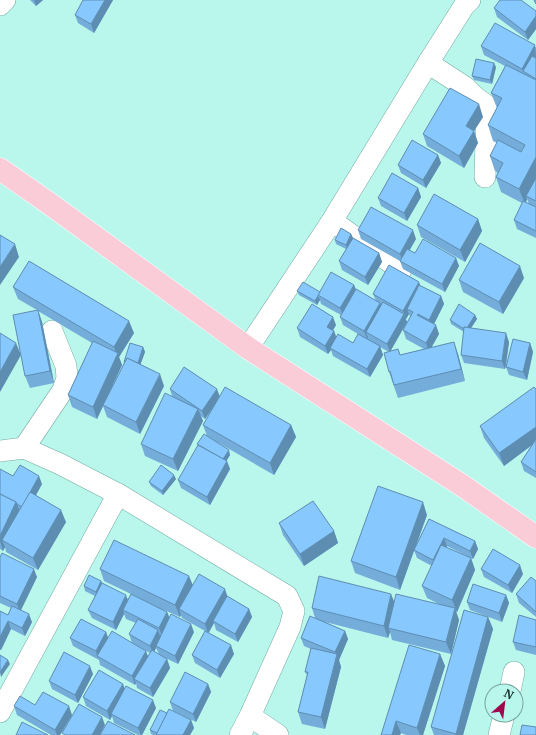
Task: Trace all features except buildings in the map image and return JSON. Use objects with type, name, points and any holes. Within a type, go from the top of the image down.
[{"type":"main road","points":[[0,169],[248,348],[463,486],[536,537]]},
{"type":"street","points":[[0,5],[5,0]]},
{"type":"street","points":[[248,348],[332,221],[464,2]]},
{"type":"street","points":[[428,63],[465,86],[475,97],[487,106],[485,176]]},
{"type":"street","points":[[332,221],[401,270]]},
{"type":"street","points":[[24,448],[63,390],[67,378],[66,366],[52,331]]},
{"type":"street","points":[[0,451],[24,448],[60,464],[118,494],[288,596],[294,611],[290,627],[240,735]]},
{"type":"street","points":[[0,712],[118,494]]},
{"type":"street","points":[[250,716],[278,735]]},
{"type":"street","points":[[499,735],[502,723]]}]
